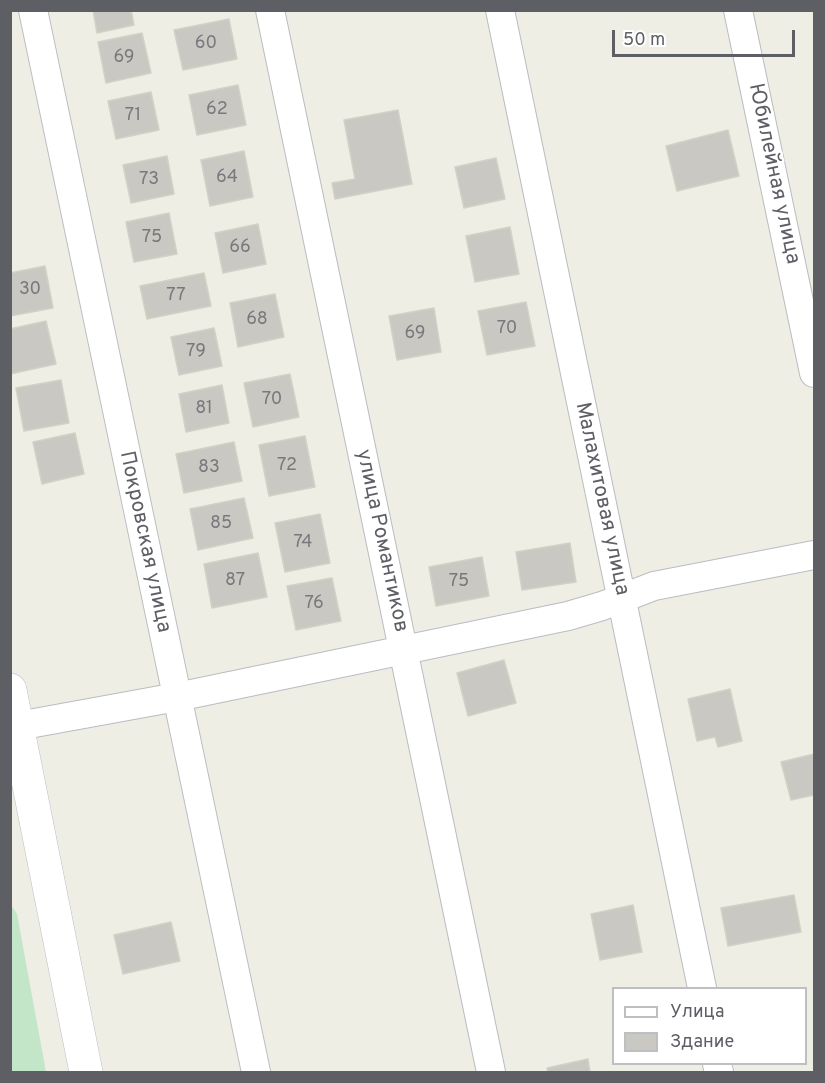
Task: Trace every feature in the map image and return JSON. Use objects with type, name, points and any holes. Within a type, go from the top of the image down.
[{"type":"main road","points":[[10,690],[86,1072]]},
{"type":"street","name":"Покровская улица","points":[[33,10],[256,1072]]},
{"type":"street","name":"улица Романтиков","points":[[270,10],[491,1072]]},
{"type":"street","name":"Малахитовая улица","points":[[500,10],[702,987]]},
{"type":"street","name":"Юбилейная улица","points":[[738,10],[814,374]]},
{"type":"street","points":[[18,726],[177,697],[568,616],[654,586],[814,555]]},
{"type":"green space","points":[[11,905],[17,914],[46,1072],[11,1072]]},
{"type":"building","points":[[93,10],[131,10],[134,25],[97,33]]},
{"type":"building","points":[[229,19],[237,59],[183,70],[174,30]]},
{"type":"building","points":[[142,33],[151,73],[106,83],[98,42]]},
{"type":"building","points":[[238,85],[246,125],[197,135],[189,95]]},
{"type":"building","points":[[151,92],[159,130],[116,139],[108,101]]},
{"type":"building","points":[[398,110],[412,184],[335,199],[332,183],[355,179],[344,120]]},
{"type":"building","points":[[728,130],[739,176],[677,191],[666,146]]},
{"type":"building","points":[[244,151],[253,197],[210,206],[201,160]]},
{"type":"building","points":[[167,156],[174,194],[131,203],[123,165]]},
{"type":"building","points":[[496,158],[505,199],[464,208],[455,167]]},
{"type":"building","points":[[169,213],[177,254],[134,262],[126,222]]},
{"type":"building","points":[[258,224],[266,264],[223,273],[215,233]]},
{"type":"building","points":[[510,227],[519,274],[475,282],[466,236]]},
{"type":"building","points":[[45,266],[53,308],[10,316],[10,273]]},
{"type":"building","points":[[204,273],[211,306],[147,319],[140,286]]},
{"type":"building","points":[[275,294],[284,337],[238,347],[230,303]]},
{"type":"building","points":[[526,302],[535,346],[487,355],[478,311]]},
{"type":"building","points":[[434,308],[441,352],[397,360],[389,316]]},
{"type":"building","points":[[46,321],[56,364],[10,374],[10,329]]},
{"type":"building","points":[[214,328],[222,366],[179,375],[171,337]]},
{"type":"building","points":[[290,374],[299,417],[253,427],[244,383]]},
{"type":"building","points":[[61,380],[69,423],[24,431],[16,388]]},
{"type":"building","points":[[222,385],[229,423],[186,432],[179,394]]},
{"type":"building","points":[[75,433],[84,474],[42,484],[33,442]]},
{"type":"building","points":[[305,436],[315,487],[269,496],[259,445]]},
{"type":"building","points":[[234,442],[242,481],[184,493],[176,454]]},
{"type":"building","points":[[244,498],[253,538],[198,550],[190,509]]},
{"type":"building","points":[[320,514],[330,563],[285,572],[275,523]]},
{"type":"building","points":[[570,543],[576,582],[522,590],[516,552]]},
{"type":"building","points":[[258,553],[267,597],[212,608],[204,564]]},
{"type":"building","points":[[482,557],[489,596],[436,606],[429,567]]},
{"type":"building","points":[[332,578],[341,621],[296,630],[287,586]]},
{"type":"building","points":[[504,660],[516,703],[468,716],[457,673]]},
{"type":"building","points":[[730,689],[742,741],[718,747],[715,737],[697,741],[688,699]]},
{"type":"building","points":[[814,754],[814,795],[791,800],[781,762]]},
{"type":"building","points":[[794,895],[801,932],[728,946],[721,908]]},
{"type":"building","points":[[633,905],[642,952],[600,960],[591,914]]},
{"type":"building","points":[[171,922],[180,961],[123,974],[114,935]]},
{"type":"building","points":[[588,1059],[590,1072],[548,1072],[547,1068]]}]
